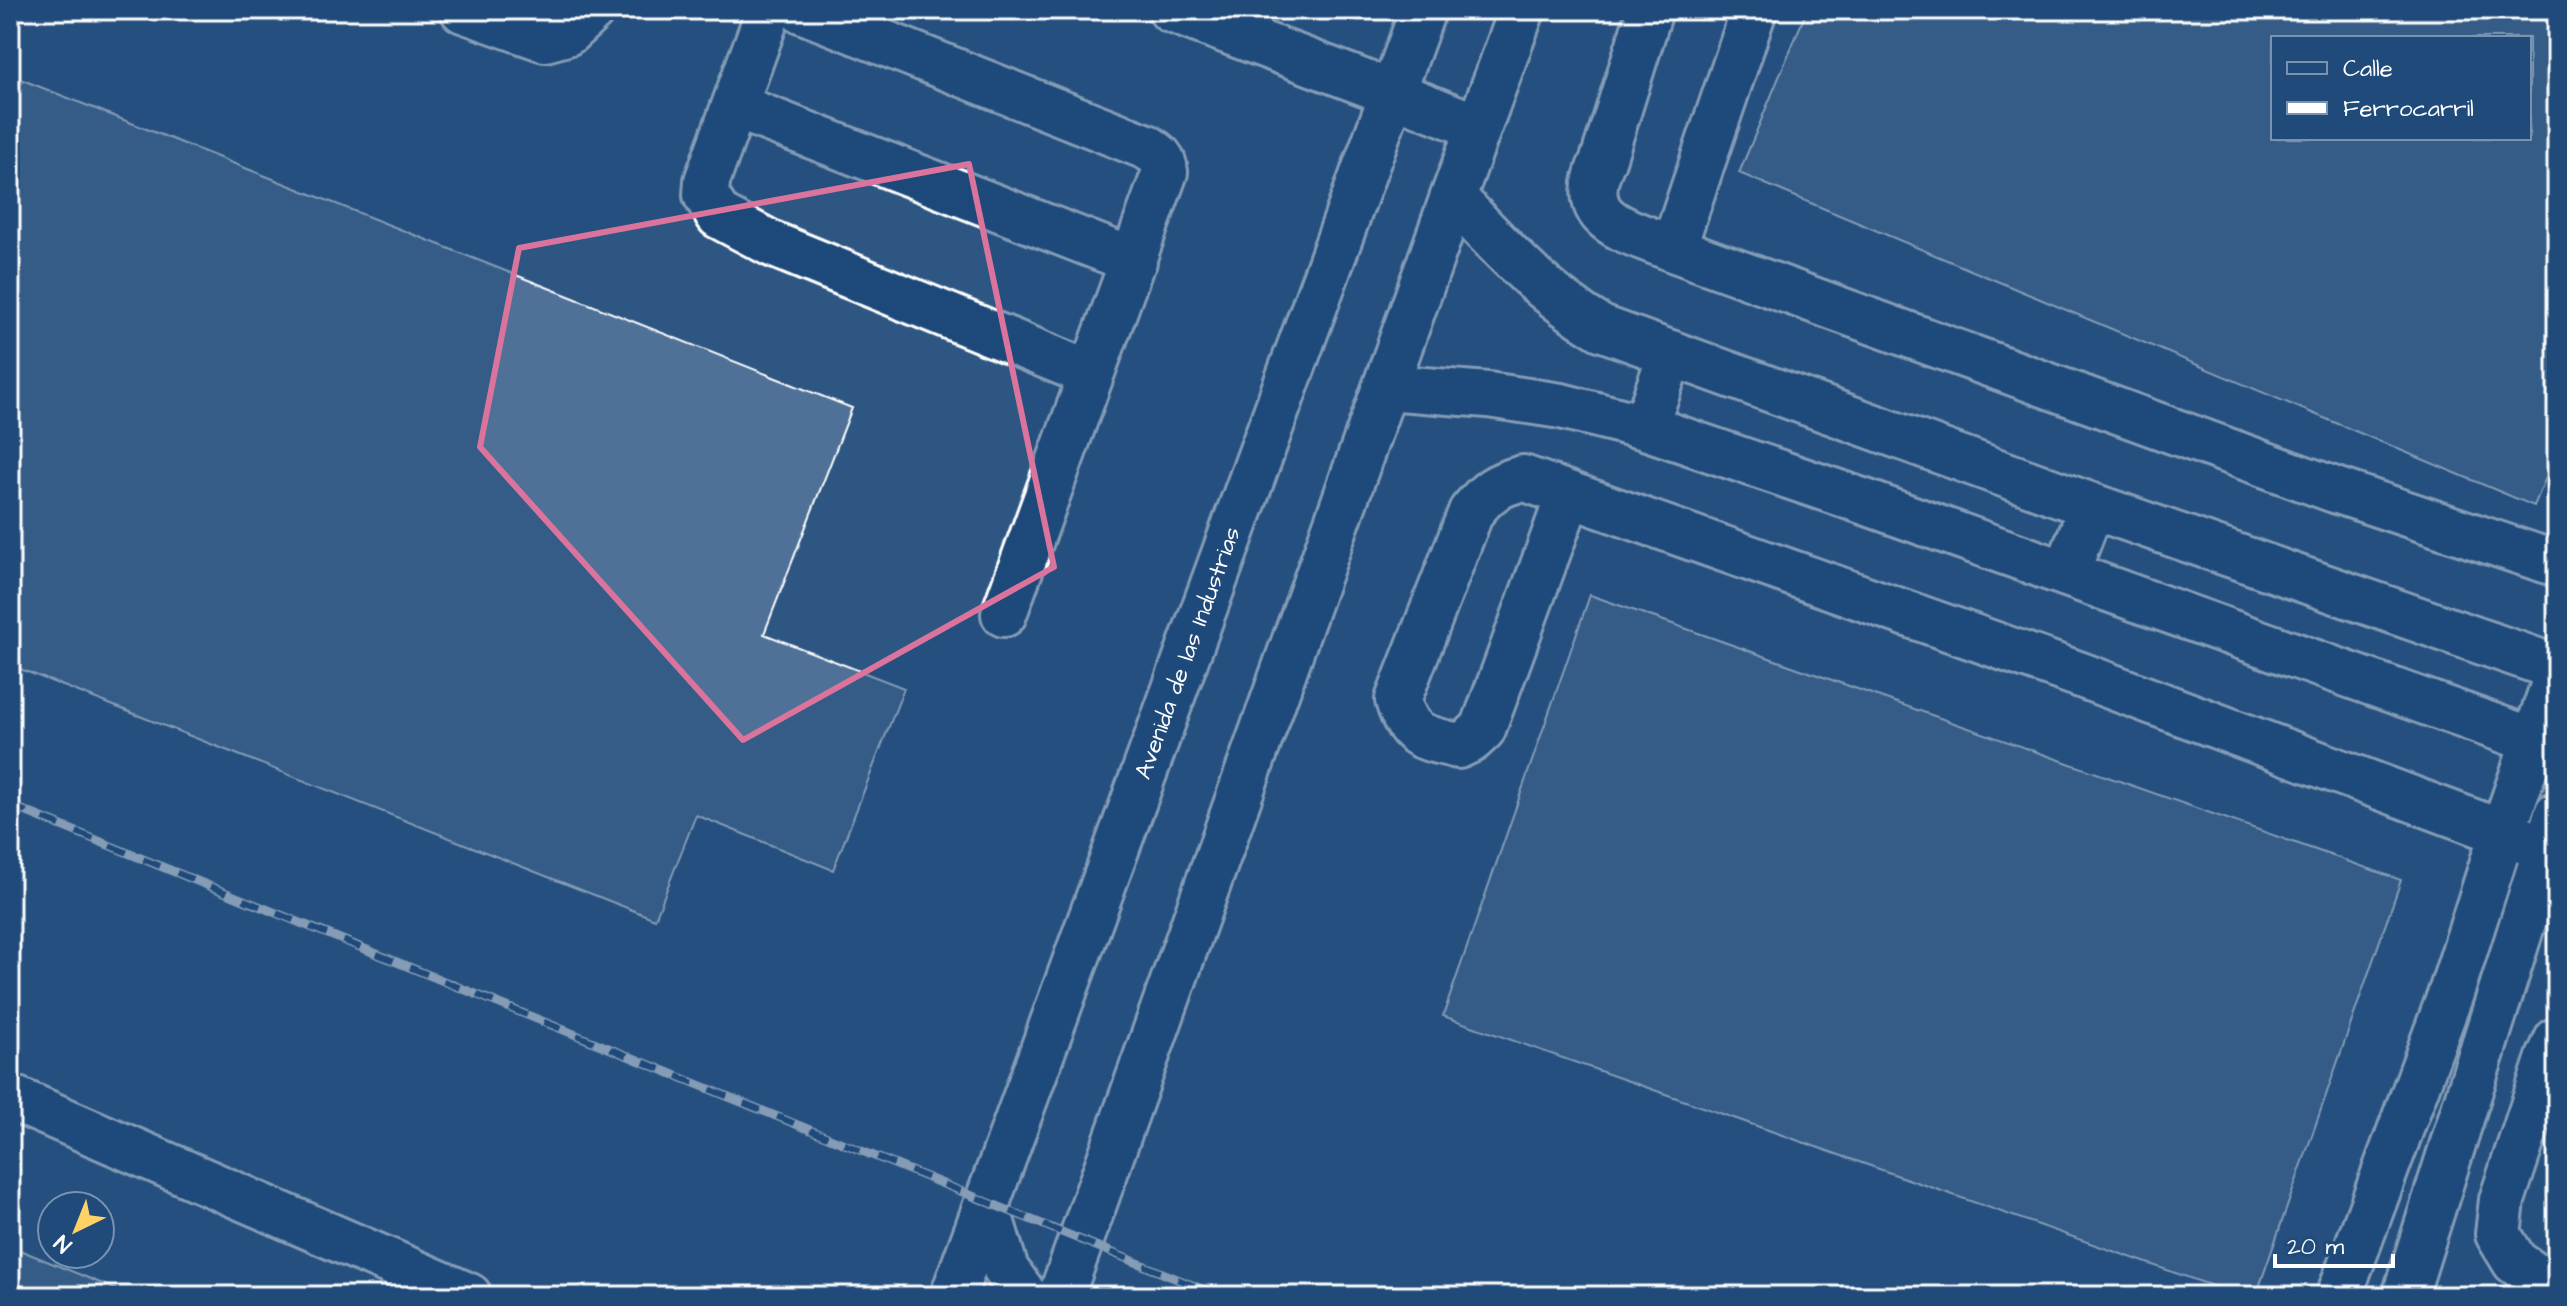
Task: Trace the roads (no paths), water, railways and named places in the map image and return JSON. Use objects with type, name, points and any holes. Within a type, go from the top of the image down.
[{"type":"main road","points":[[463,10],[545,39],[567,33],[592,10]]},
{"type":"main road","points":[[769,10],[707,181],[706,195],[719,216],[772,244],[1091,374]]},
{"type":"main road","points":[[801,10],[1158,154],[1164,163],[1165,172],[1134,261],[1004,614]]},
{"type":"main road","points":[[1171,10],[1478,127]]},
{"type":"main road","name":"Avenida de las Industrias","points":[[953,1296],[1423,10]]},
{"type":"main road","points":[[1061,1296],[1522,10]]},
{"type":"main road","points":[[1650,10],[1603,160],[1594,179],[1596,208],[1605,220],[1673,249],[2335,490],[2557,564]]},
{"type":"main road","points":[[1673,249],[1754,10]]},
{"type":"main road","points":[[735,106],[1134,261]]},
{"type":"main road","points":[[1453,197],[1529,276],[1567,307],[1601,328],[2092,506],[2557,668]]},
{"type":"main road","points":[[1645,427],[1671,353]]},
{"type":"main road","points":[[1386,387],[1488,395],[1561,406],[1645,427],[1868,503],[2546,745]]},
{"type":"main road","points":[[1569,495],[1483,729],[1458,746],[1418,734],[1403,720],[1398,700],[1471,512],[1487,492],[1523,478],[2078,674],[2502,834],[2552,831],[2405,1296]]},
{"type":"main road","points":[[2066,574],[2092,506]]},
{"type":"main road","points":[[2339,1296],[2451,993],[2502,834],[2546,745],[2557,675]]},
{"type":"main road","points":[[2557,1040],[2502,1200],[2498,1234],[2515,1262],[2542,1280],[2557,1279]]},
{"type":"main road","points":[[10,1097],[469,1296]]},
{"type":"main road","points":[[987,1207],[1006,1270],[1025,1296]]},
{"type":"railway","points":[[10,805],[1219,1296]]}]
